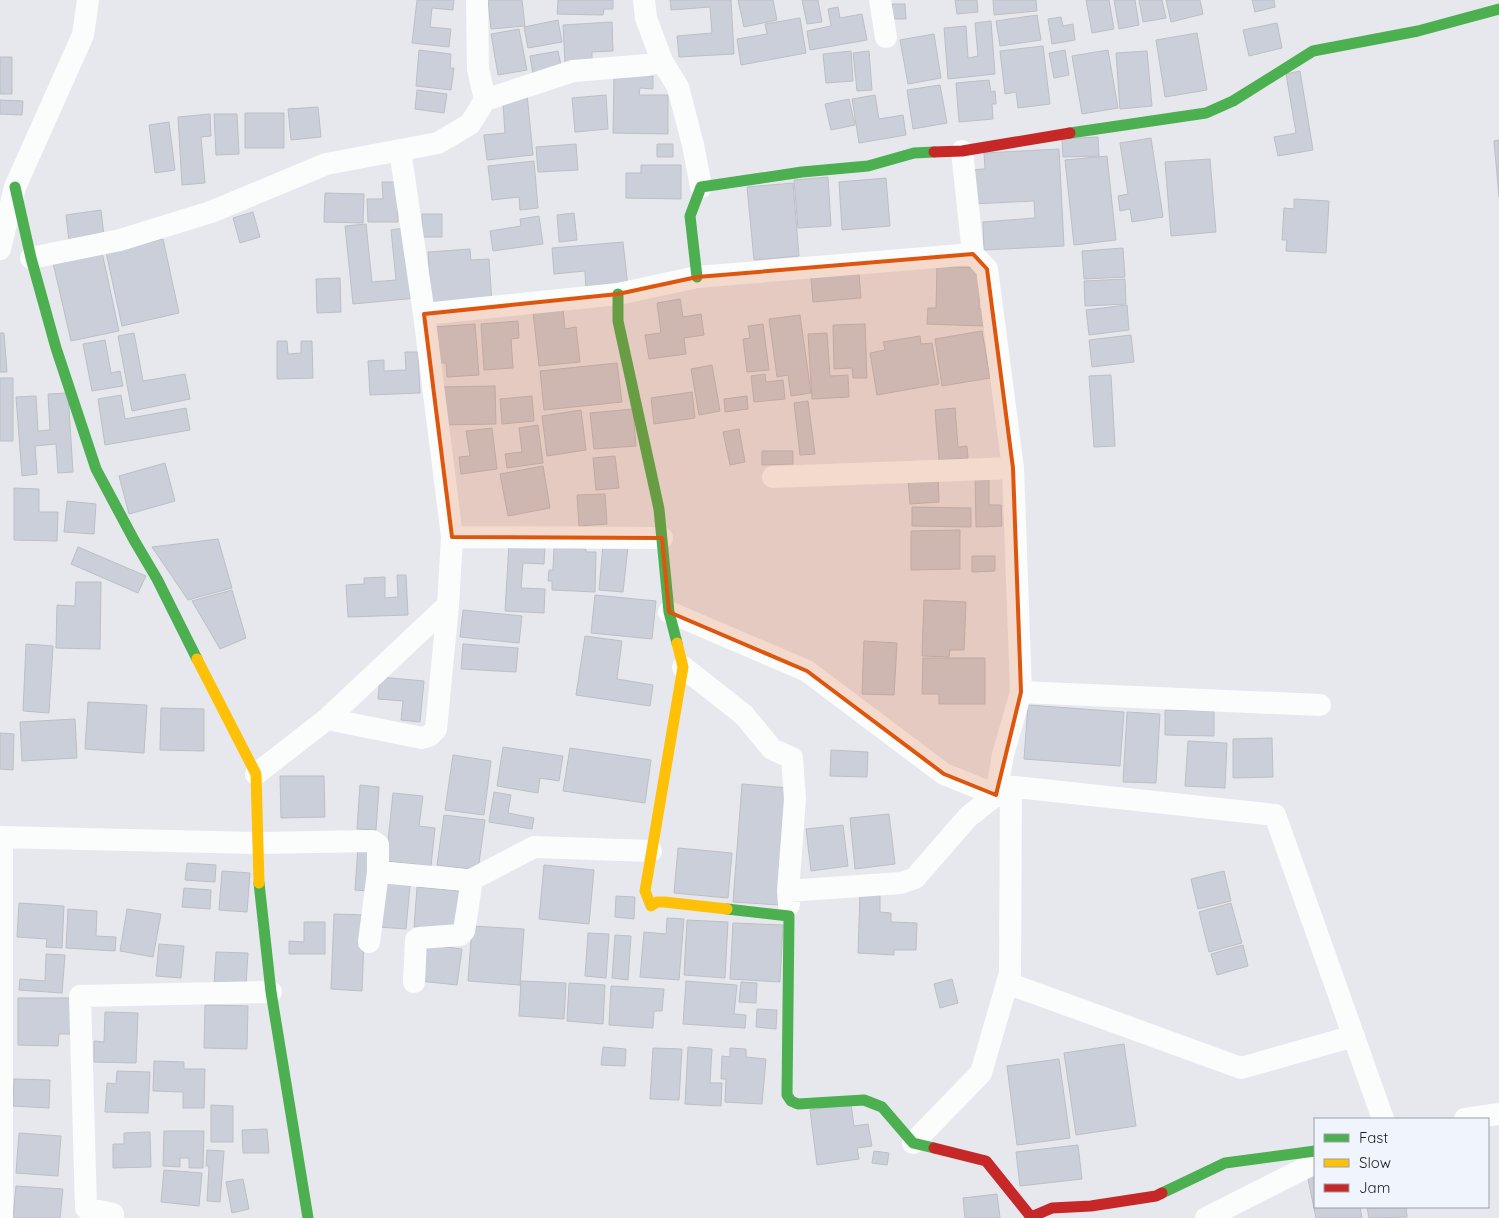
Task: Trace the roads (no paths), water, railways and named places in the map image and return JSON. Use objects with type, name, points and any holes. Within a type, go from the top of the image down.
[{"type":"street","points":[[0,250],[7,187],[83,35],[88,0]]},
{"type":"street","points":[[477,0],[478,69],[485,100]]},
{"type":"street","points":[[644,0],[646,18],[662,61],[678,87],[693,145],[701,187],[690,216],[697,277]]},
{"type":"street","points":[[880,0],[886,37]]},
{"type":"street","points":[[701,187],[802,172],[868,166],[914,153],[962,151],[1206,113],[1233,101],[1313,50],[1418,31],[1499,9]]},
{"type":"street","points":[[31,258],[120,240],[211,212],[326,164],[438,142],[470,124],[485,100],[573,71],[648,65],[662,61]]},
{"type":"street","points":[[327,719],[422,738],[436,730],[448,606],[452,537],[424,314],[400,150]]},
{"type":"street","points":[[913,1143],[981,1073],[1010,973],[1002,789],[1003,754],[1021,692],[1013,468],[988,269],[973,254],[962,151]]},
{"type":"street","points":[[7,187],[31,258],[56,348],[96,469],[157,579],[256,774],[259,893],[271,992],[308,1218]]},
{"type":"street","points":[[424,314],[618,294],[697,277],[973,254]]},
{"type":"street","points":[[618,294],[618,321],[659,509],[669,612],[683,666],[651,851],[646,891],[648,901],[651,906],[657,902],[664,902],[789,916]]},
{"type":"street","points":[[773,477],[1013,468]]},
{"type":"street","points":[[452,537],[662,538]]},
{"type":"street","points":[[256,774],[327,719],[448,606]]},
{"type":"street","points":[[669,612],[807,671],[944,774],[1002,789],[1275,815],[1382,1118]]},
{"type":"street","points":[[683,666],[744,715],[772,749],[792,758],[795,799],[788,891],[787,1095],[790,1101],[798,1104],[864,1100],[872,1102],[882,1107],[913,1143],[986,1161],[1031,1217],[1052,1208],[1091,1206],[1156,1196],[1225,1163],[1314,1151]]},
{"type":"street","points":[[1021,692],[1320,705]]},
{"type":"street","points":[[788,891],[908,882],[915,878],[968,817],[1002,789]]},
{"type":"street","points":[[2,1218],[1,837],[258,843],[372,841],[378,847],[378,872],[369,942]]},
{"type":"street","points":[[378,872],[469,881],[534,847],[651,851]]},
{"type":"street","points":[[414,982],[415,942],[417,939],[460,935],[464,931],[471,886],[469,881]]},
{"type":"street","points":[[1007,983],[1241,1068],[1354,1036]]},
{"type":"street","points":[[113,1218],[113,1214],[86,1208],[80,996],[271,992]]},
{"type":"street","points":[[1472,1118],[1499,1114]]},
{"type":"street","points":[[1206,1218],[1314,1164]]}]
